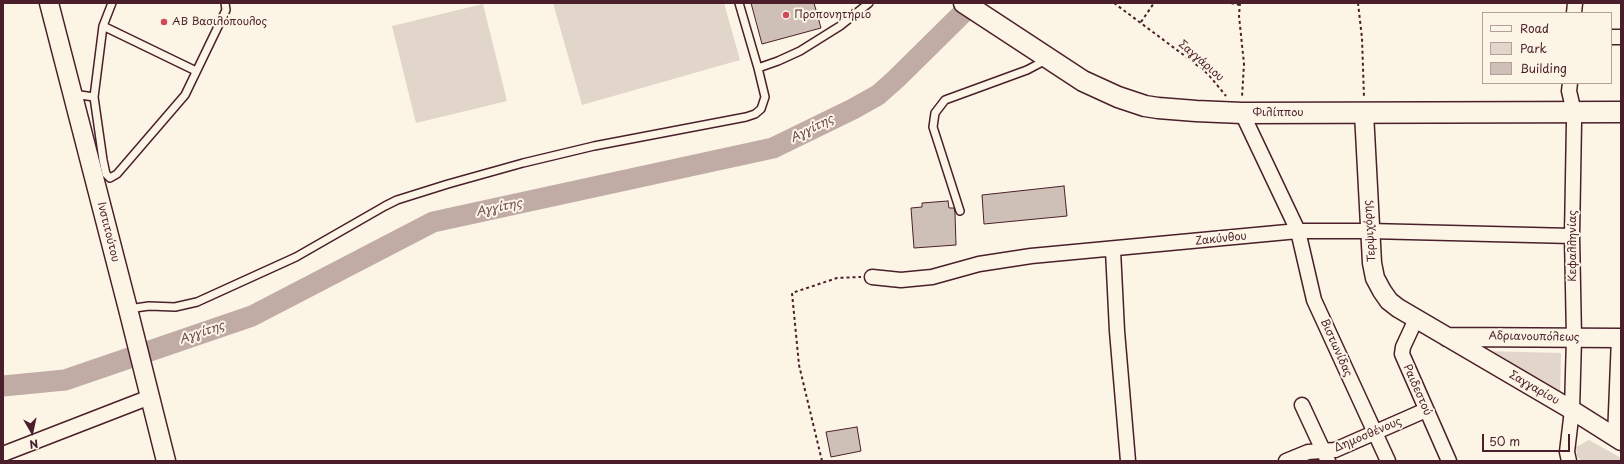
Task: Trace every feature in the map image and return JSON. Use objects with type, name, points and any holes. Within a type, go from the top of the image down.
[{"type":"main road","name":"Φιλίππου","points":[[964,3],[1088,84],[1107,93],[1145,106],[1176,110],[1242,113],[1621,112]]},
{"type":"street","name":"Ινστιτούτου","points":[[49,3],[166,461]]},
{"type":"street","name":"Κεφαλληνίας","points":[[1569,461],[1568,452],[1572,410],[1574,338],[1572,236],[1574,112],[1569,90],[1570,84]]},
{"type":"street","name":"Τερψιχόρης","points":[[1364,112],[1369,231],[1372,264],[1376,278],[1389,301],[1398,308],[1447,337]]},
{"type":"street","name":"Βιστωνίδας","points":[[1242,113],[1298,231],[1314,300],[1388,461]]},
{"type":"street","name":"Ζακύνθου","points":[[872,277],[901,280],[924,277],[979,264],[1032,256],[1113,250],[1298,231],[1369,231],[1572,236]]},
{"type":"street","points":[[1113,250],[1116,318],[1128,461]]},
{"type":"street","name":"Ραιδεστού","points":[[1416,319],[1402,347],[1402,354],[1449,461]]},
{"type":"street","name":"Αδριανουπόλεως","points":[[1447,337],[1620,338]]},
{"type":"street","name":"Σαγγαρίου","points":[[1447,337],[1572,410],[1618,439]]},
{"type":"street","points":[[1618,439],[1620,338]]},
{"type":"street","points":[[3,454],[150,397]]},
{"type":"street","points":[[1302,405],[1326,456]]},
{"type":"street","name":"Δημοσθένους","points":[[1286,461],[1303,453],[1326,456],[1335,450],[1374,432],[1426,410]]},
{"type":"lane","points":[[112,3],[103,26],[94,97],[106,174],[108,177],[113,178],[185,95],[226,10],[225,3]]},
{"type":"lane","points":[[128,310],[149,306],[176,307],[198,302],[296,256],[397,200],[523,163],[594,146],[751,115],[761,109],[765,98],[739,3]]},
{"type":"lane","points":[[758,68],[782,60],[800,50],[840,26],[869,3]]},
{"type":"lane","points":[[103,26],[196,71]]},
{"type":"lane","points":[[960,211],[933,127],[935,113],[945,100],[1027,70],[1048,59]]},
{"type":"lane","points":[[73,94],[94,97]]},
{"type":"path","name":"Σαγγάριου","points":[[1114,3],[1208,74],[1234,106],[1242,113]]},
{"type":"path","points":[[1141,22],[1154,3]]},
{"type":"path","points":[[1231,3],[1240,4],[1244,58],[1242,113]]},
{"type":"path","points":[[1358,3],[1363,57],[1364,112]]},
{"type":"path","points":[[822,461],[799,366],[792,293],[837,278],[872,277]]},
{"type":"green space","points":[[553,3],[724,3],[740,60],[582,105]]},
{"type":"green space","points":[[483,4],[507,101],[416,123],[392,26]]},
{"type":"green space","points":[[1485,351],[1561,353],[1560,399]]},
{"type":"green space","points":[[1589,440],[1621,458],[1621,461],[1581,461],[1577,456],[1576,447]]},
{"type":"building","name":"Προπονητήριο","points":[[751,3],[814,3],[821,28],[762,44]]},
{"type":"building","points":[[1064,186],[1067,216],[984,224],[982,195]]},
{"type":"building","points":[[948,201],[949,208],[954,208],[955,213],[956,245],[914,248],[911,208],[922,207],[922,203]]},
{"type":"building","points":[[857,427],[861,451],[831,457],[826,432]]},
{"type":"waterway","name":"Αγγίτης","points":[[3,386],[65,380],[252,316],[433,222],[773,148],[853,109],[878,95],[973,3]]},
{"type":"place","name":"Προπονητήριο","points":[[786,15]]},
{"type":"place","name":"ΑΒ Βασιλόπουλος","points":[[164,22]]}]
